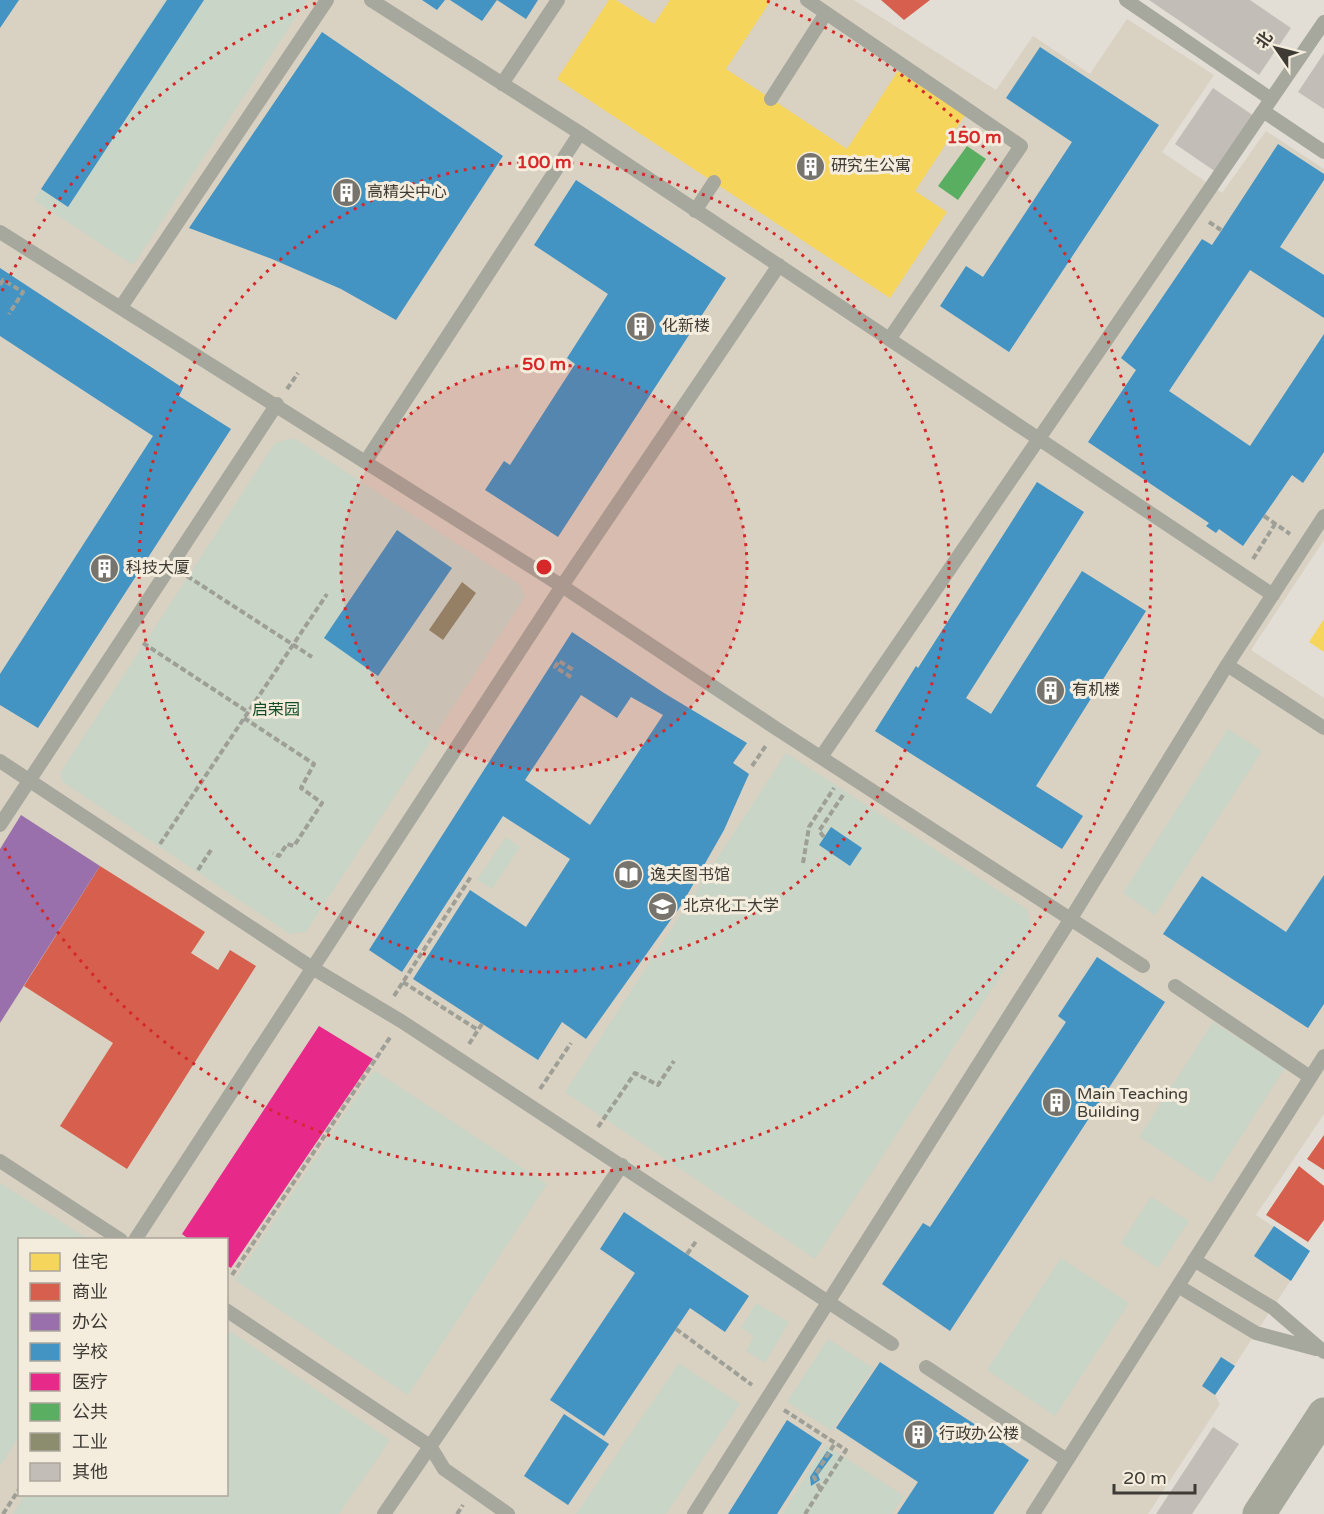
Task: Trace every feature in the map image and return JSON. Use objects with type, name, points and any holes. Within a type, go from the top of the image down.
[{"type":"street","points":[[1259,1514],[1324,1414]]},
{"type":"lane","points":[[122,308],[327,0]]},
{"type":"lane","points":[[371,0],[580,133],[1273,595]]},
{"type":"lane","points":[[502,84],[558,0]]},
{"type":"lane","points":[[807,0],[1021,146],[890,338]]},
{"type":"lane","points":[[1126,0],[1271,99]]},
{"type":"lane","points":[[771,99],[826,13]]},
{"type":"lane","points":[[821,757],[1324,22]]},
{"type":"lane","points":[[1263,111],[1324,152]]},
{"type":"lane","points":[[366,461],[580,133]]},
{"type":"lane","points":[[695,211],[714,182]]},
{"type":"lane","points":[[0,231],[562,586],[849,776],[1143,966]]},
{"type":"lane","points":[[136,1238],[314,969],[562,586],[779,265]]},
{"type":"lane","points":[[0,825],[277,404]]},
{"type":"lane","points":[[694,1514],[772,1400],[827,1301],[1070,920],[1227,665],[1324,516]]},
{"type":"lane","points":[[1227,665],[1324,728]]},
{"type":"lane","points":[[0,761],[314,969],[401,1021],[892,1344]]},
{"type":"lane","points":[[1176,986],[1310,1077]]},
{"type":"lane","points":[[1033,1514],[1324,1056]]},
{"type":"lane","points":[[0,1161],[120,1238]]},
{"type":"lane","points":[[384,1514],[622,1165]]},
{"type":"lane","points":[[1194,1260],[1273,1308],[1321,1351]]},
{"type":"lane","points":[[1178,1286],[1256,1333],[1321,1351]]},
{"type":"lane","points":[[228,1311],[430,1446],[444,1469],[508,1514]]},
{"type":"lane","points":[[926,1367],[1067,1460]]},
{"type":"path","points":[[1208,221],[1221,230]]},
{"type":"path","points":[[0,285],[3,280],[23,292],[9,314]]},
{"type":"path","points":[[1243,574],[1275,524],[1264,516]]},
{"type":"path","points":[[182,572],[312,657]]},
{"type":"path","points":[[150,860],[327,594]]},
{"type":"path","points":[[137,639],[248,712]]},
{"type":"path","points":[[571,677],[555,667],[560,661],[575,671]]},
{"type":"path","points":[[244,718],[314,764],[301,788],[322,803],[294,846],[286,844],[279,856],[273,853]]},
{"type":"path","points":[[824,837],[819,831],[849,776]]},
{"type":"path","points":[[803,863],[808,827],[849,776]]},
{"type":"path","points":[[388,1004],[472,875]]},
{"type":"path","points":[[403,981],[478,1030]]},
{"type":"path","points":[[232,1275],[401,1021]]},
{"type":"path","points":[[463,1053],[482,1024]]},
{"type":"path","points":[[530,1105],[571,1043]]},
{"type":"path","points":[[587,1142],[635,1073],[658,1085],[674,1061]]},
{"type":"path","points":[[676,1329],[772,1400],[846,1450],[805,1514]]},
{"type":"path","points":[[820,1490],[814,1477],[835,1443]]},
{"type":"path","points":[[3,1514],[18,1491]]},
{"type":"shaded area","name":"北京化工大学","points":[[0,0],[854,0],[996,90],[1033,36],[1090,74],[1127,19],[1214,75],[1162,152],[1222,193],[1266,131],[1324,169],[1324,540],[1251,650],[1324,698],[1324,1114],[1256,1215],[1310,1251],[1215,1395],[1220,1404],[1148,1514],[0,1514]]},
{"type":"green space","points":[[165,0],[307,0],[133,265],[34,200]]},
{"type":"green space","name":"启荣园","points":[[294,438],[521,585],[525,597],[306,932],[290,934],[63,782],[60,773],[275,443]]},
{"type":"green space","points":[[1228,729],[1262,751],[1155,915],[1123,893]]},
{"type":"green space","points":[[786,753],[1027,909],[1031,929],[815,1259],[565,1092]]},
{"type":"green space","points":[[506,837],[520,847],[492,889],[477,880]]},
{"type":"green space","points":[[1213,1022],[1285,1068],[1211,1183],[1139,1137]]},
{"type":"green space","points":[[374,1070],[547,1184],[408,1395],[235,1280]]},
{"type":"green space","points":[[0,1183],[86,1238],[18,1238],[18,1439],[0,1466]]},
{"type":"green space","points":[[1151,1197],[1189,1221],[1158,1268],[1121,1243]]},
{"type":"green space","points":[[1061,1258],[1129,1303],[1055,1416],[987,1370]]},
{"type":"green space","points":[[756,1303],[789,1322],[765,1363],[746,1351],[754,1336],[741,1328]]},
{"type":"green space","points":[[228,1330],[390,1440],[339,1514],[13,1514],[24,1496],[228,1496]]},
{"type":"green space","points":[[828,1339],[873,1368],[832,1431],[787,1402]]},
{"type":"green space","points":[[679,1363],[740,1404],[666,1514],[576,1514]]},
{"type":"green space","points":[[826,1445],[904,1496],[892,1514],[782,1514]]},
{"type":"building: 住宅","name":"研究生公寓","points":[[609,0],[616,0],[654,24],[670,0],[771,0],[726,69],[847,149],[898,71],[965,115],[915,191],[947,212],[890,298],[557,79]]},
{"type":"building: 住宅","points":[[1324,619],[1324,652],[1309,642]]},
{"type":"building: 商业","points":[[881,0],[930,0],[904,20]]},
{"type":"building: 商业","points":[[100,866],[205,932],[191,953],[218,970],[230,950],[256,966],[127,1169],[60,1126],[113,1043],[24,986]]},
{"type":"building: 商业","points":[[1324,1135],[1324,1170],[1307,1159]]},
{"type":"building: 商业","points":[[1299,1166],[1324,1186],[1324,1220],[1308,1242],[1266,1215]]},
{"type":"building: 办公","points":[[21,815],[100,866],[0,1023],[0,849]]},
{"type":"building: 学校","points":[[0,0],[19,0],[0,28]]},
{"type":"building: 学校","points":[[167,0],[204,0],[68,207],[41,189]]},
{"type":"building: 学校","points":[[422,0],[445,0],[437,10]]},
{"type":"building: 学校","points":[[450,0],[497,0],[482,21]]},
{"type":"building: 学校","points":[[497,0],[538,0],[526,19]]},
{"type":"building: 学校","name":"高精尖中心","points":[[322,32],[503,156],[396,320],[341,289],[272,259],[189,228]]},
{"type":"building: 学校","points":[[1040,47],[1159,125],[1009,352],[940,306],[966,266],[983,277],[1072,142],[1006,98]]},
{"type":"building: 学校","points":[[1278,144],[1324,174],[1324,180],[1280,247],[1324,275],[1324,318],[1250,270],[1169,391],[1250,446],[1324,334],[1324,452],[1303,483],[1292,475],[1243,546],[1219,529],[1216,533],[1206,526],[1209,523],[1088,442],[1136,370],[1121,358],[1202,239],[1212,245]]},
{"type":"building: 学校","name":"化新楼","points":[[576,180],[726,278],[558,537],[485,490],[504,461],[510,465],[575,364],[567,358],[608,294],[534,245]]},
{"type":"building: 学校","name":"科技大厦","points":[[0,268],[183,388],[179,396],[231,429],[38,728],[0,705],[0,674],[153,436],[0,336]]},
{"type":"building: 学校","name":"有机楼","points":[[1037,482],[1084,512],[966,698],[991,714],[1082,571],[1146,611],[1036,786],[1083,816],[1062,849],[875,731]]},
{"type":"building: 学校","points":[[397,530],[452,568],[378,676],[324,638]]},
{"type":"building: 学校","name":"逸夫图书馆","points":[[572,632],[664,693],[747,743],[733,763],[749,774],[724,830],[682,904],[586,1039],[562,1022],[538,1060],[413,979],[470,890],[526,927],[570,859],[503,816],[402,972],[369,950]],"holes":[[[581,695],[617,718],[631,697],[663,715],[590,825],[525,780]]]},
{"type":"building: 学校","points":[[831,827],[862,848],[850,866],[819,845]]},
{"type":"building: 学校","points":[[1324,875],[1324,1004],[1308,1028],[1163,934],[1202,876],[1286,932]]},
{"type":"building: 学校","name":"Main Teaching Building","points":[[1097,957],[1165,1002],[950,1331],[882,1284],[923,1223],[930,1227],[1066,1022],[1058,1016]]},
{"type":"building: 学校","points":[[624,1212],[749,1296],[725,1332],[690,1308],[604,1436],[550,1400],[635,1273],[600,1249]]},
{"type":"building: 学校","points":[[1274,1226],[1310,1251],[1291,1281],[1254,1256]]},
{"type":"building: 学校","points":[[1221,1357],[1235,1366],[1215,1395],[1202,1386]]},
{"type":"building: 学校","name":"行政办公楼","points":[[880,1362],[1029,1460],[993,1514],[897,1514],[918,1482],[836,1428]]},
{"type":"building: 学校","points":[[564,1414],[609,1444],[568,1505],[524,1476]]},
{"type":"building: 学校","points":[[787,1420],[822,1443],[777,1514],[728,1514]]},
{"type":"building: 学校","points":[[827,1451],[833,1455],[818,1475],[820,1480],[811,1486],[810,1477]]},
{"type":"building: 医疗","points":[[319,1026],[373,1059],[231,1268],[228,1266],[228,1238],[187,1238],[182,1234]]},
{"type":"building: 公共","points":[[967,146],[986,159],[958,200],[938,186]]},
{"type":"building: 工业","points":[[462,582],[476,593],[443,640],[429,630]]},
{"type":"building: 其他","points":[[1149,0],[1250,0],[1291,28],[1259,75]]},
{"type":"building: 其他","points":[[1324,53],[1324,109],[1298,92]]},
{"type":"building: 其他","points":[[1213,88],[1254,116],[1216,172],[1175,144]]},
{"type":"building: 其他","points":[[1213,1427],[1239,1444],[1192,1514],[1156,1514]]},
{"type":"place","name":"研究生公寓","points":[[810,166]]},
{"type":"place","name":"高精尖中心","points":[[346,192]]},
{"type":"place","name":"化新楼","points":[[641,326]]},
{"type":"place","name":"科技大厦","points":[[105,568]]},
{"type":"place","name":"有机楼","points":[[1051,690]]},
{"type":"place","name":"逸夫图书馆","points":[[629,875]]},
{"type":"place","name":"北京化工大学","points":[[662,906]]},
{"type":"place","name":"Main Teaching Building","points":[[1056,1103]]},
{"type":"place","name":"行政办公楼","points":[[918,1434]]}]
